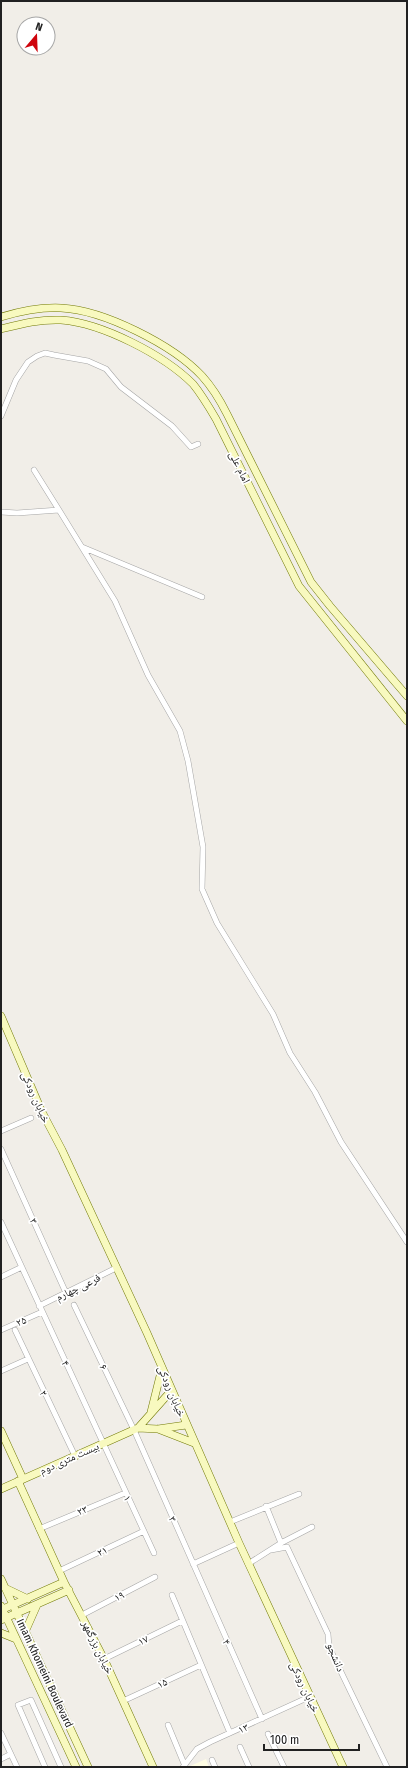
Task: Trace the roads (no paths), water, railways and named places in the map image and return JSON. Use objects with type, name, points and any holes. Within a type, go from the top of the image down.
[{"type":"main road","name":"امام علی","points":[[1,317],[38,308],[62,308],[86,312],[122,324],[154,340],[190,365],[216,394],[311,582],[407,696]]},
{"type":"main road","name":"امام علی","points":[[1,329],[39,320],[61,320],[83,324],[117,336],[148,351],[187,379],[206,400],[301,589],[407,721]]},
{"type":"main road","points":[[301,589],[311,582]]},
{"type":"main road","name":"خیابان رودکی","points":[[2,1019],[42,1112],[62,1150],[162,1368],[248,1564],[343,1767]]},
{"type":"main road","points":[[151,1413],[162,1368]]},
{"type":"main road","name":"بیست متری دوم","points":[[136,1429],[171,1391]]},
{"type":"main road","name":"بیست متری دوم","points":[[1,1489],[136,1429],[158,1429],[186,1425]]},
{"type":"main road","points":[[158,1429],[194,1443]]},
{"type":"main road","name":"خیابان بزرگمهر","points":[[1,1432],[39,1529],[64,1582],[104,1659],[152,1767]]},
{"type":"main road","name":"Imam Khomeini Boulevard","points":[[1,1579],[4,1592],[12,1604],[88,1767]]},
{"type":"main road","points":[[1,1608],[28,1599],[64,1582]]},
{"type":"main road","points":[[4,1619],[69,1590]]},
{"type":"main road","points":[[4,1592],[28,1599]]},
{"type":"main road","points":[[1,1633],[15,1637],[25,1632],[37,1605]]},
{"type":"main road","name":"Imam Khomeini Boulevard","points":[[1,1608],[4,1619],[15,1637],[76,1767]]},
{"type":"street","points":[[1,416],[16,380],[22,370],[37,356],[45,353],[88,361],[106,369],[121,387],[172,426],[187,445],[191,447],[198,444]]},
{"type":"street","points":[[34,470],[115,601],[148,675],[180,731],[188,761],[203,847],[202,889],[217,923],[272,1014],[290,1053],[315,1092],[340,1142],[407,1242]]},
{"type":"street","points":[[1,512],[17,513],[59,510]]},
{"type":"street","points":[[82,547],[202,597]]},
{"type":"street","points":[[1,1131],[31,1118]]},
{"type":"street","name":"۳","points":[[1,1148],[66,1293]]},
{"type":"street","points":[[1,1222],[4,1234],[22,1267],[39,1306]]},
{"type":"street","points":[[1,1277],[22,1267]]},
{"type":"street","name":"فرعی چهارم","points":[[39,1306],[116,1268]]},
{"type":"street","name":"۶","points":[[74,1305],[136,1429]]},
{"type":"street","name":"۴","points":[[39,1306],[103,1443]]},
{"type":"street","name":"۲۵","points":[[1,1330],[42,1312]]},
{"type":"street","name":"۲","points":[[15,1330],[75,1456]]},
{"type":"street","points":[[1,1372],[28,1359]]},
{"type":"street","name":"۳","points":[[136,1429],[193,1564]]},
{"type":"street","name":"۱","points":[[103,1443],[154,1554]]},
{"type":"street","name":"۲۳","points":[[39,1529],[125,1493]]},
{"type":"street","points":[[230,1522],[266,1506],[299,1494]]},
{"type":"street","points":[[266,1506],[281,1544]]},
{"type":"street","points":[[248,1564],[312,1527]]},
{"type":"street","name":"۲۱","points":[[59,1571],[144,1531]]},
{"type":"street","points":[[193,1564],[239,1543]]},
{"type":"street","name":"دانشجو","points":[[271,1550],[287,1547],[328,1634],[330,1646],[387,1767]]},
{"type":"street","name":"۴","points":[[193,1564],[262,1719]]},
{"type":"street","name":"۱۹","points":[[82,1615],[155,1577]]},
{"type":"street","points":[[172,1595],[230,1733]]},
{"type":"street","name":"۱۷","points":[[104,1659],[182,1621]]},
{"type":"street","name":"۱۵","points":[[123,1701],[201,1665]]},
{"type":"street","name":"۱۳","points":[[184,1767],[197,1749],[309,1697]]},
{"type":"street","points":[[45,1767],[18,1705],[31,1700],[61,1767]]},
{"type":"street","points":[[168,1725],[184,1767]]},
{"type":"street","points":[[1,1733],[16,1767]]},
{"type":"street","points":[[268,1734],[284,1767]]},
{"type":"street","points":[[240,1747],[249,1767]]},
{"type":"street","points":[[1,1759],[11,1754]]},
{"type":"street","points":[[212,1760],[215,1767]]}]
